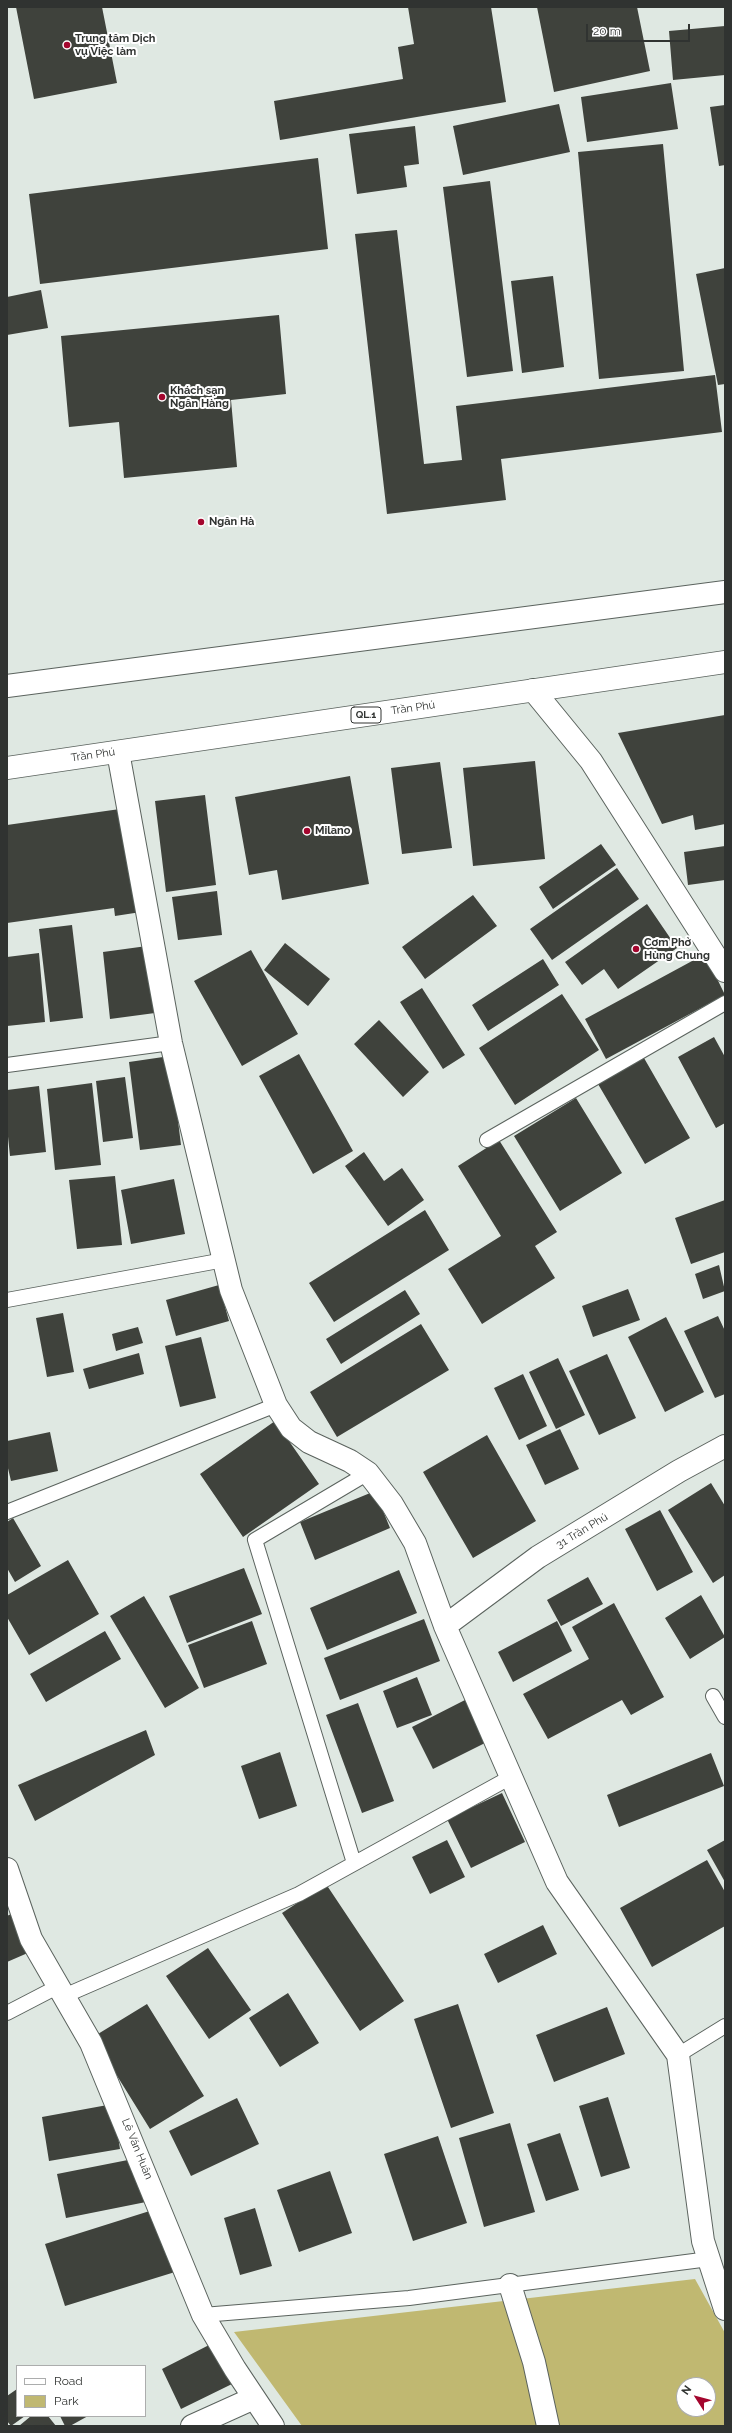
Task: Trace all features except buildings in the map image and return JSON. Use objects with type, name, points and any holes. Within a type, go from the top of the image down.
[{"type":"street","points":[[7,686],[725,592]]},
{"type":"street","name":"Trần Phú","points":[[7,768],[725,662]]},
{"type":"street","points":[[532,690],[590,761],[725,971]]},
{"type":"street","points":[[118,752],[171,1043],[231,1290],[276,1405],[291,1428],[309,1442],[350,1461],[368,1473],[392,1504],[415,1543],[445,1626],[557,1882],[678,2055],[703,2241],[725,2309]]},
{"type":"street","name":"31 Trần Phú","points":[[445,1626],[538,1557],[679,1471],[725,1446]]},
{"type":"street","name":"Lê Văn Huân","points":[[7,1869],[31,1939],[91,2042],[136,2148],[203,2315],[273,2426]]},
{"type":"street","points":[[510,2285],[534,2362],[548,2426]]},
{"type":"street","points":[[192,2426],[254,2398]]},
{"type":"lane","points":[[488,1140],[725,1003]]},
{"type":"lane","points":[[7,1065],[171,1043]]},
{"type":"lane","points":[[7,1300],[224,1260]]},
{"type":"lane","points":[[7,1512],[276,1405]]},
{"type":"lane","points":[[354,1863],[254,1540],[368,1473]]},
{"type":"lane","points":[[713,1696],[725,1717]]},
{"type":"lane","points":[[7,2013],[299,1894],[511,1777]]},
{"type":"lane","points":[[678,2055],[725,2026]]},
{"type":"lane","points":[[203,2315],[409,2298],[709,2259]]},
{"type":"green space","points":[[695,2279],[725,2333],[725,2426],[302,2426],[234,2332]]},
{"type":"place","name":"Trung tâm Dịch vụ Việc làm","points":[[67,45]]},
{"type":"place","name":"Khách sạn Ngân Hàng","points":[[162,397]]},
{"type":"place","name":"Ngân Hà","points":[[201,522]]},
{"type":"place","name":"Milano","points":[[307,831]]},
{"type":"place","name":"Cơm Phở Hùng Chung","points":[[636,949]]}]
